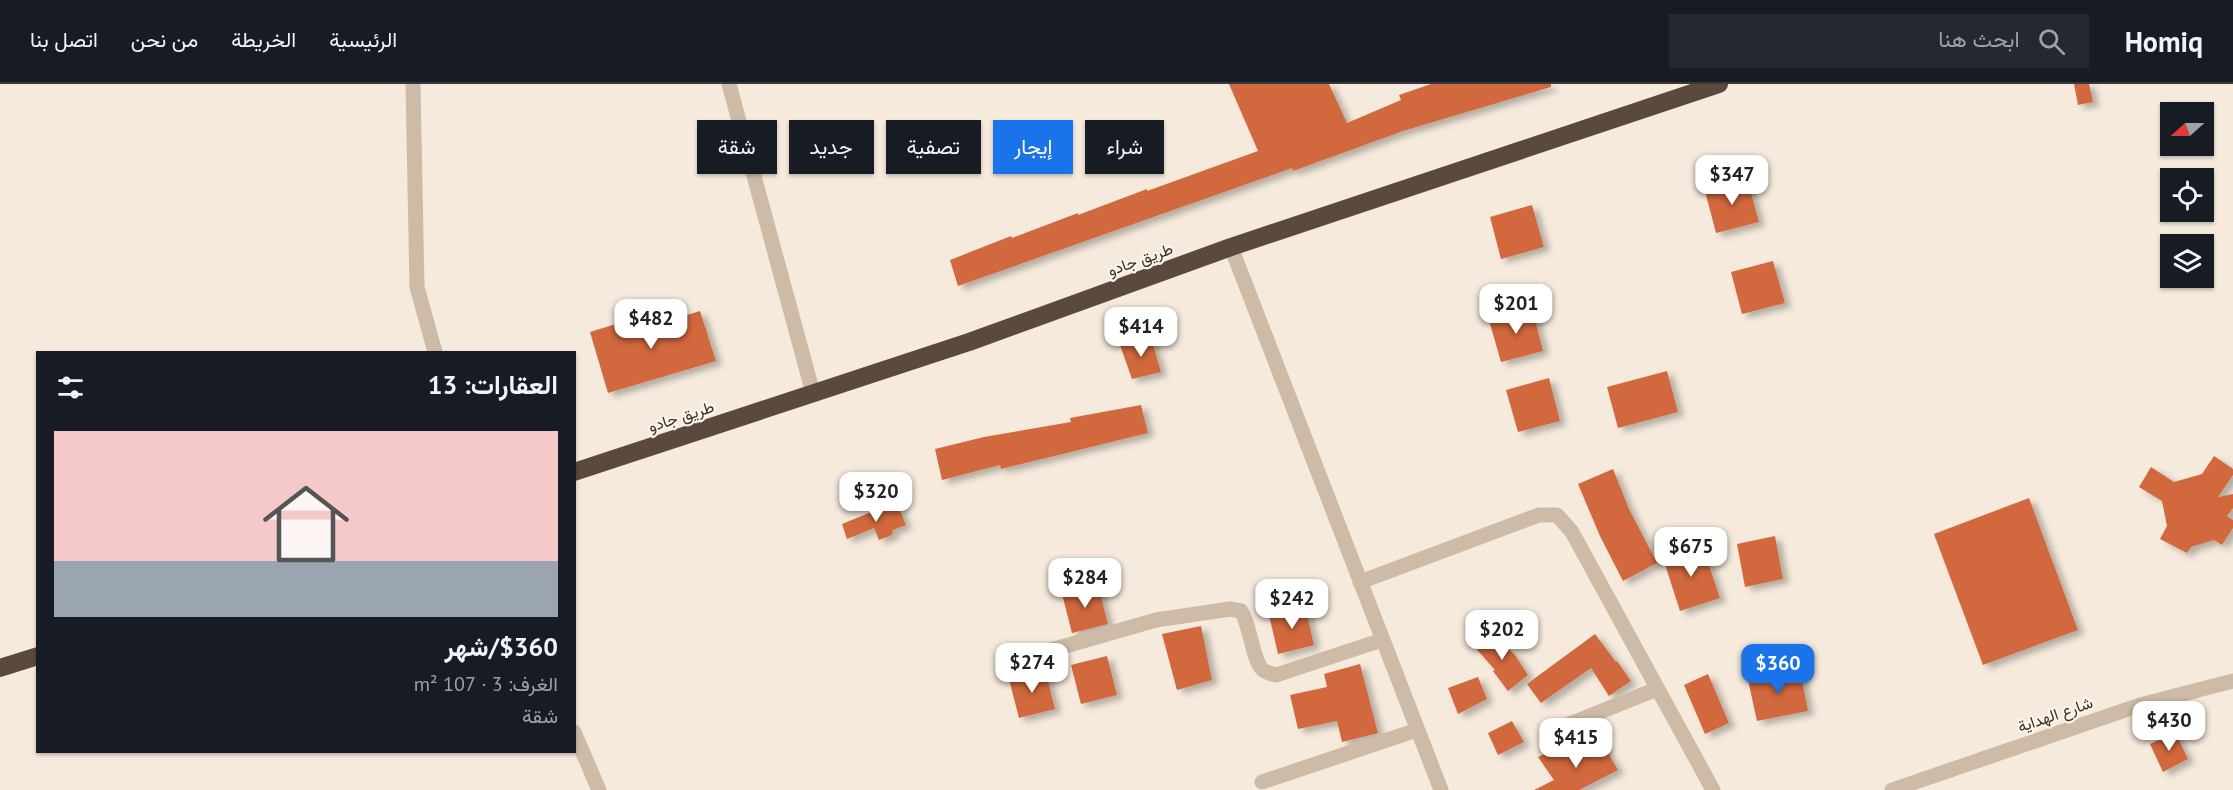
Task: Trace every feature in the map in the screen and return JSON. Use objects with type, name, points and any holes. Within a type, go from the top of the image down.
[{"type":"highway","name":"طريق جادو","points":[[576,471],[969,342],[1231,247],[1719,84]]},
{"type":"highway","points":[[0,668],[36,657]]},
{"type":"street","points":[[413,84],[417,287],[435,351]]},
{"type":"street","points":[[729,84],[813,393]]},
{"type":"street","points":[[1231,247],[1441,790]]},
{"type":"street","points":[[1360,582],[1539,515],[1557,515],[1572,532],[1713,790]]},
{"type":"street","points":[[1034,655],[1156,620],[1230,609],[1240,611],[1246,619],[1257,661],[1263,670],[1276,675],[1382,640]]},
{"type":"street","name":"شارع الهداية","points":[[1892,790],[1908,787],[2140,705],[2233,681]]},
{"type":"street","points":[[1555,730],[1658,689]]},
{"type":"street","points":[[1262,782],[1417,730]]},
{"type":"street","points":[[576,737],[599,790]]},
{"type":"building","points":[[1229,84],[1329,84],[1347,123],[1401,100],[1399,95],[1431,84],[1551,84],[1551,87],[1403,131],[1293,171],[1292,168],[958,286],[950,260],[1011,236],[1012,238],[1258,151]]},
{"type":"building","points":[[2074,84],[2089,84],[2093,102],[2078,105]]},
{"type":"building","points":[[1747,179],[1759,222],[1716,233],[1705,191]]},
{"type":"building","points":[[1532,205],[1544,247],[1501,259],[1490,217]]},
{"type":"building","points":[[1773,261],[1785,303],[1742,314],[1731,272]]},
{"type":"building","points":[[1532,308],[1543,351],[1501,362],[1489,320]]},
{"type":"building","points":[[700,311],[716,361],[608,393],[590,332],[642,316],[645,328]]},
{"type":"building","points":[[1151,338],[1161,372],[1132,379],[1120,345]]},
{"type":"building","points":[[1667,371],[1678,412],[1618,428],[1607,387]]},
{"type":"building","points":[[1549,378],[1560,421],[1518,432],[1506,390]]},
{"type":"building","points":[[1141,405],[1148,433],[1001,469],[1000,465],[942,480],[935,449],[984,437],[1071,422],[1070,418]]},
{"type":"building","points":[[2214,456],[2233,469],[2233,475],[2218,497],[2233,494],[2233,508],[2227,516],[2233,520],[2233,528],[2222,545],[2214,540],[2191,547],[2187,553],[2160,539],[2167,526],[2162,501],[2139,487],[2151,467],[2174,482],[2202,474]]},
{"type":"building","points":[[1613,469],[1629,509],[1657,563],[1623,581],[1600,536],[1578,484]]},
{"type":"building","points":[[2029,498],[2078,630],[1983,665],[1934,534]]},
{"type":"building","points":[[891,504],[899,508],[906,525],[893,530],[892,535],[879,540],[874,528],[847,539],[842,524]]},
{"type":"building","points":[[1775,536],[1783,579],[1745,587],[1737,544]]},
{"type":"building","points":[[1702,545],[1720,598],[1680,611],[1663,558]]},
{"type":"building","points":[[1098,585],[1108,624],[1072,633],[1062,594]]},
{"type":"building","points":[[1305,606],[1314,645],[1278,654],[1269,615]]},
{"type":"building","points":[[1201,626],[1212,680],[1177,690],[1162,634]]},
{"type":"building","points":[[1489,633],[1515,655],[1528,675],[1508,691],[1493,671],[1495,670],[1473,645]]},
{"type":"building","points":[[1595,634],[1631,681],[1609,696],[1591,668],[1541,703],[1527,684]]},
{"type":"building","points":[[1107,656],[1117,695],[1081,704],[1071,665]]},
{"type":"building","points":[[1360,664],[1378,733],[1342,742],[1337,721],[1298,729],[1290,695],[1327,687],[1324,674]]},
{"type":"building","points":[[1045,670],[1055,709],[1019,718],[1009,679]]},
{"type":"building","points":[[1800,670],[1808,711],[1757,721],[1748,680]]},
{"type":"building","points":[[1708,674],[1729,723],[1705,734],[1684,685]]},
{"type":"building","points":[[1478,677],[1487,699],[1458,714],[1448,688]]},
{"type":"building","points":[[1512,721],[1524,742],[1498,755],[1488,733]]},
{"type":"building","points":[[2175,732],[2188,759],[2163,772],[2150,744]]},
{"type":"building","points":[[1603,744],[1618,770],[1579,790],[1534,790],[1554,780],[1538,757],[1564,745],[1573,762]]}]
